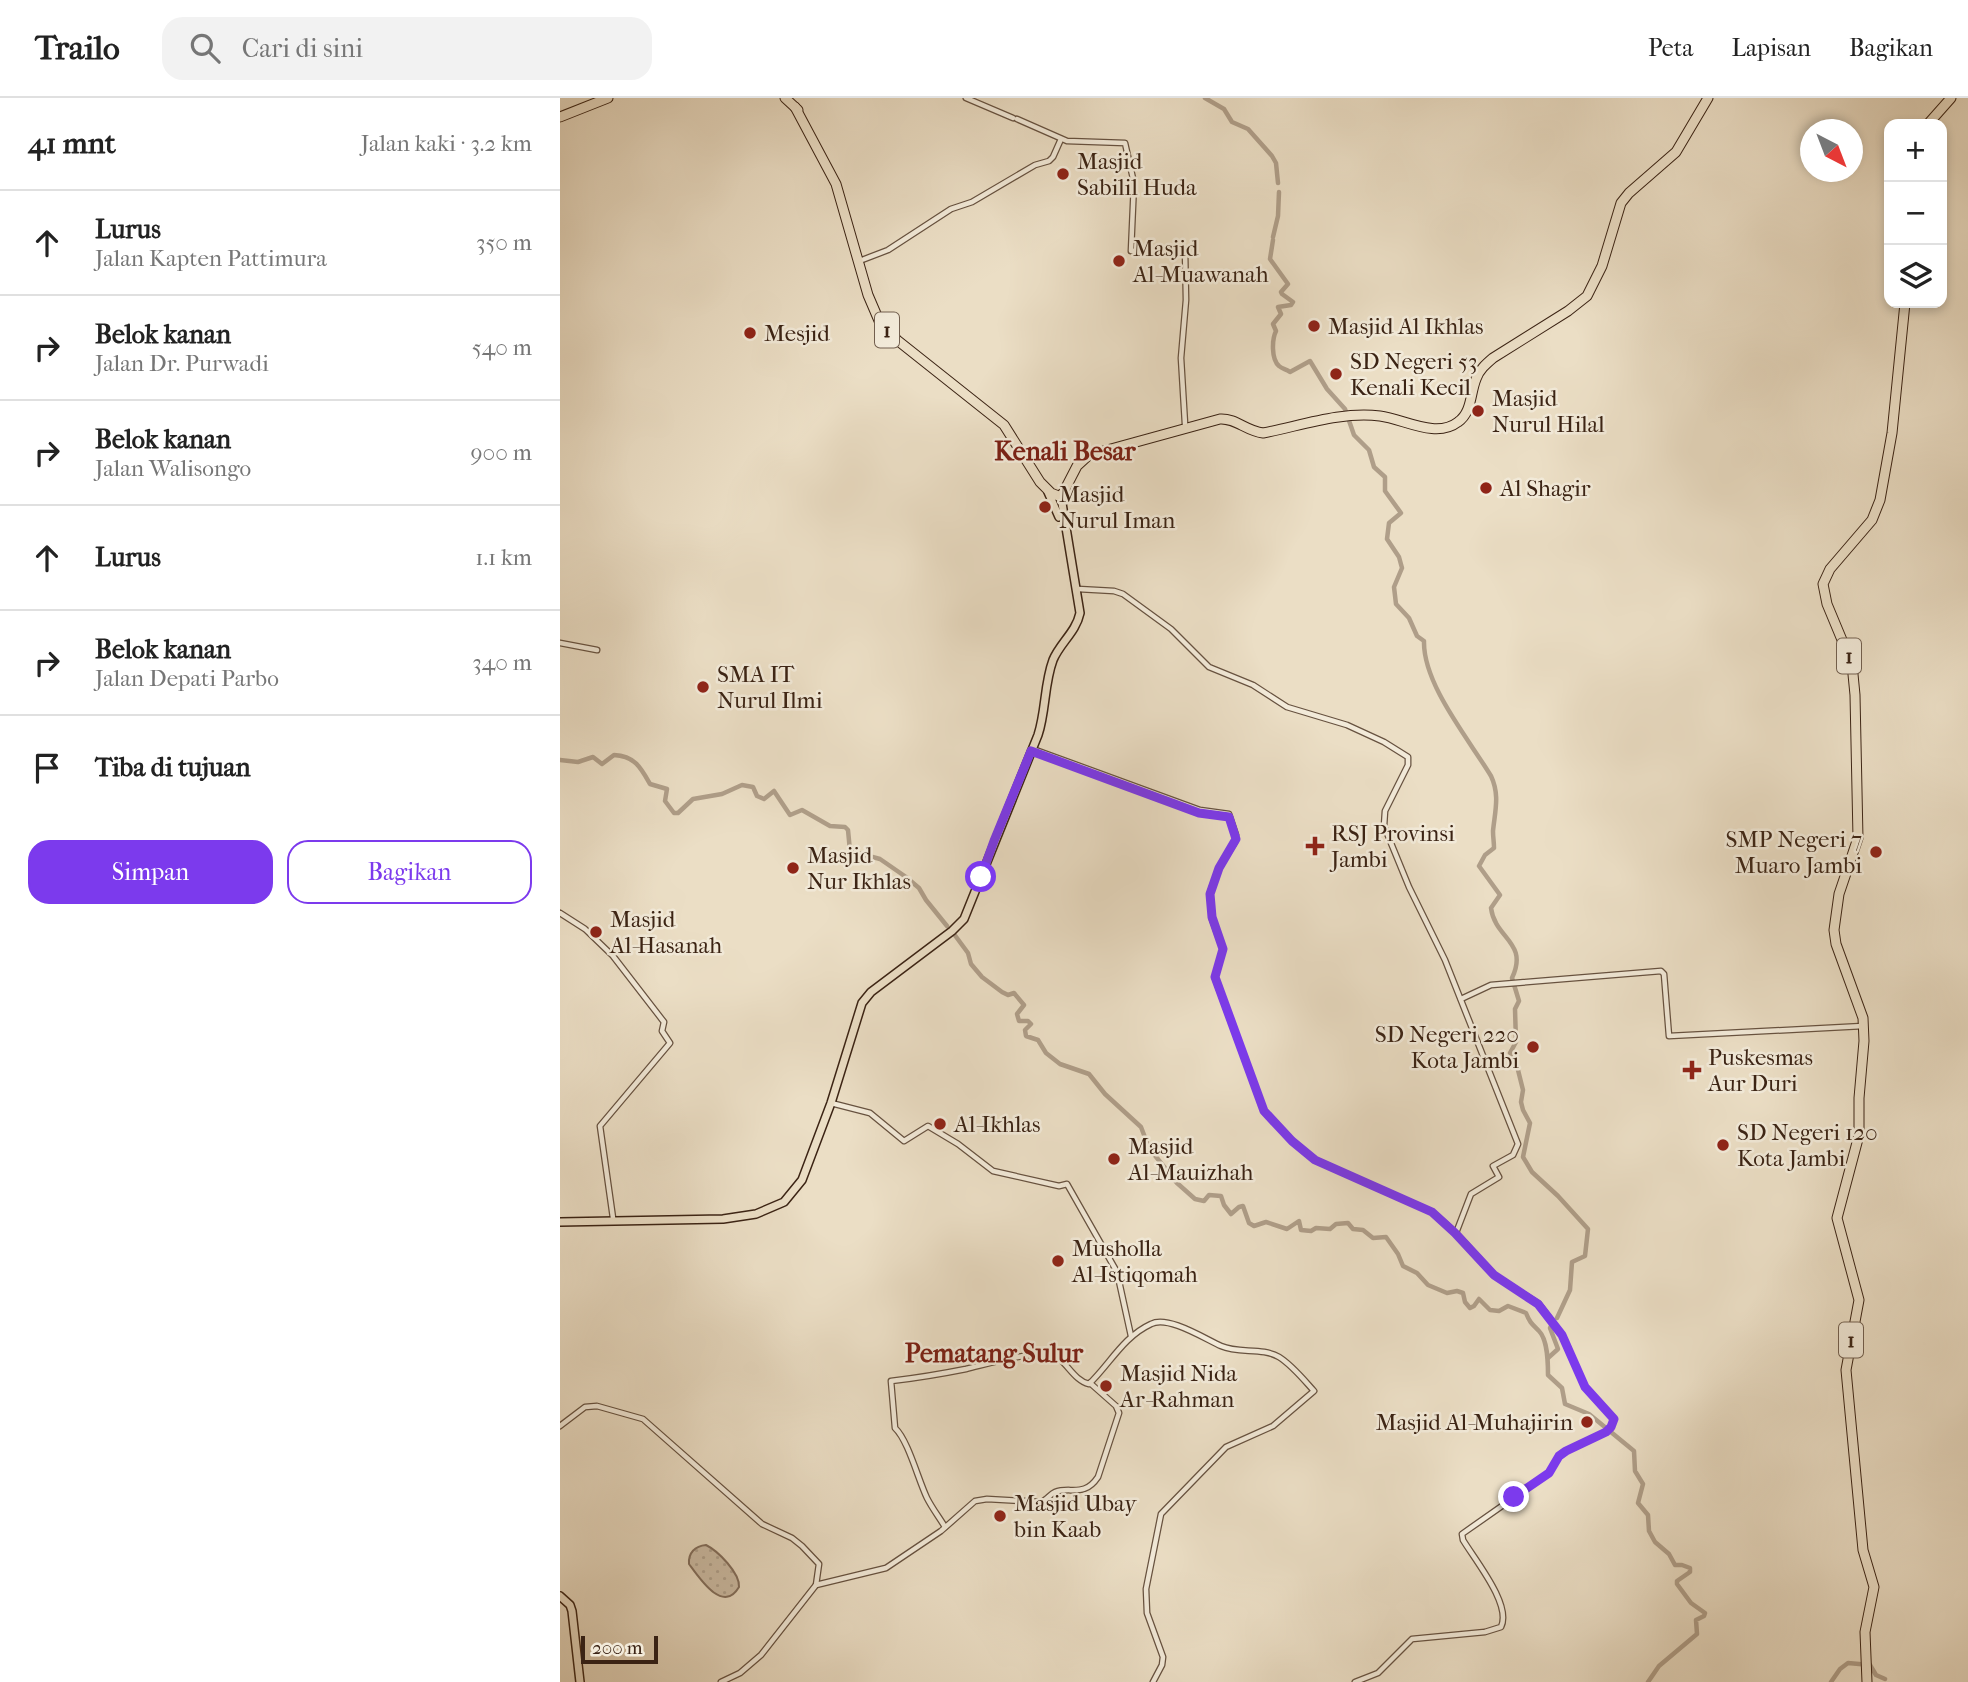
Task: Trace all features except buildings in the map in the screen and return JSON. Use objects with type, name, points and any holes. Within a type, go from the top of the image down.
[{"type":"highway","points":[[560,117],[608,98]]},
{"type":"highway","name":"1","points":[[785,98],[806,121],[838,179],[858,252],[875,303],[886,323],[899,337],[1006,422],[1048,489]]},
{"type":"highway","points":[[1129,441],[1223,419],[1233,420],[1255,432],[1347,416],[1381,416],[1442,430],[1462,419],[1469,408],[1476,378],[1482,368],[1587,296],[1602,266],[1621,203],[1676,152],[1708,98]]},
{"type":"highway","points":[[1932,119],[1951,98]]},
{"type":"highway","name":"1","points":[[1867,1682],[1866,1624],[1874,1587],[1863,1550],[1846,1370],[1859,1300],[1837,1218],[1859,1135],[1864,1026],[1836,944],[1834,930],[1839,894],[1858,838],[1854,672],[1848,651],[1824,596],[1823,584],[1830,569],[1872,520],[1880,500],[1892,433],[1904,308]]},
{"type":"highway","points":[[1048,489],[1060,493],[1074,464],[1085,453],[1185,424],[1227,415],[1253,428],[1279,429]]},
{"type":"main road","points":[[822,1121],[831,1103],[857,1007],[864,994],[936,940],[964,915],[1042,723],[1052,664],[1079,619],[1080,607],[1059,516],[1048,489]]},
{"type":"main road","points":[[1059,516],[1060,493]]},
{"type":"main road","points":[[978,880],[1039,722],[1048,663],[1056,647],[1071,628],[1077,613],[1060,493]]},
{"type":"main road","points":[[560,1220],[723,1216],[778,1204],[799,1179],[840,1069]]},
{"type":"main road","points":[[560,1220],[642,1219]]},
{"type":"main road","points":[[560,1598],[571,1611],[579,1682]]},
{"type":"street","points":[[966,98],[1061,139],[1125,143],[1134,183],[1131,251],[1185,249],[1186,300],[1181,358],[1185,424]]},
{"type":"street","points":[[858,252],[888,250],[952,208],[972,202],[1035,165],[1051,161],[1061,139]]},
{"type":"street","points":[[1078,589],[1123,594],[1171,629],[1209,667],[1253,685],[1287,707],[1347,725],[1384,741],[1407,755],[1408,765],[1385,811],[1384,826],[1409,887],[1444,958],[1518,1144],[1513,1155],[1493,1166],[1499,1177],[1471,1194],[1455,1233]]},
{"type":"street","points":[[560,643],[597,650]]},
{"type":"street","points":[[1031,750],[1204,814],[1229,815],[1236,839],[1219,868],[1210,894],[1212,917],[1223,949],[1215,978],[1260,1103],[1289,1138],[1317,1161],[1432,1212],[1494,1275],[1538,1304],[1557,1327],[1582,1382],[1613,1418],[1611,1427],[1606,1432],[1559,1456],[1549,1473],[1462,1535],[1499,1598],[1504,1617],[1501,1627],[1485,1632],[1412,1639],[1378,1673],[1355,1682]]},
{"type":"street","points":[[560,913],[585,929],[617,961],[664,1021],[662,1031],[670,1043],[600,1126],[613,1218]]},
{"type":"street","points":[[1461,999],[1491,985],[1661,971],[1664,974],[1669,1036],[1864,1026]]},
{"type":"street","points":[[831,1103],[870,1113],[904,1141],[928,1126],[958,1144],[993,1171],[1059,1186],[1067,1184],[1117,1272],[1131,1336]]},
{"type":"street","points":[[1090,1383],[1131,1336],[1158,1322],[1201,1334],[1223,1347],[1274,1355],[1284,1361],[1314,1391],[1273,1426],[1226,1447],[1161,1514],[1146,1590],[1147,1613],[1163,1657],[1153,1682]]},
{"type":"street","points":[[816,1585],[880,1571],[912,1552],[945,1527],[975,1502],[987,1499],[1041,1502],[1055,1492],[1077,1491],[1094,1483],[1119,1413],[1116,1406],[1090,1383],[1086,1384],[1078,1379],[1057,1357],[1051,1355],[1023,1357],[920,1378],[891,1381],[895,1428],[902,1434],[928,1499],[945,1527]]},
{"type":"street","points":[[560,1426],[589,1405],[636,1415],[762,1524],[792,1538],[818,1561],[820,1567],[816,1585],[761,1656],[740,1673],[721,1682]]},
{"type":"shaded area","points":[[706,1545],[722,1557],[736,1575],[739,1587],[733,1594],[719,1596],[699,1578],[689,1564],[693,1551]]},
{"type":"waterway","points":[[1205,98],[1224,109],[1232,122],[1248,129],[1272,156],[1276,163],[1278,183]]},
{"type":"waterway","points":[[1273,237],[1278,216],[1279,192]]},
{"type":"waterway","points":[[1273,240],[1270,259],[1288,284],[1282,294],[1293,302],[1291,305],[1278,307],[1281,314],[1273,324],[1276,331],[1273,344],[1276,363],[1290,372],[1310,361],[1327,389],[1345,409],[1354,435],[1369,450],[1374,467],[1385,477],[1385,491],[1401,513],[1389,523],[1387,539],[1399,557],[1402,568],[1394,587],[1396,604],[1409,618],[1417,636],[1424,641],[1426,658],[1439,693],[1494,783],[1494,848],[1485,855],[1479,866],[1500,895],[1491,908],[1498,927],[1514,948],[1516,956],[1512,978],[1519,1001],[1515,1009],[1516,1042],[1510,1053],[1516,1062],[1523,1090],[1521,1102],[1530,1123],[1523,1157],[1532,1172],[1588,1229],[1585,1256],[1572,1262],[1570,1290],[1557,1318]]},
{"type":"waterway","points":[[560,760],[578,762],[593,757],[602,764],[614,755],[632,760],[650,784],[667,789],[665,801],[674,813],[678,813],[693,799],[722,794],[742,785],[753,787],[757,796],[764,799],[774,791],[790,815],[802,810],[830,826],[845,827],[848,830],[850,851],[880,859],[906,877],[919,888],[947,926]]},
{"type":"waterway","points":[[954,934],[968,953],[971,964],[982,977],[1002,992],[1008,995],[1014,993],[1024,1005],[1017,1014],[1019,1021],[1028,1021],[1031,1024],[1025,1030],[1026,1036],[1038,1040],[1046,1053],[1060,1064],[1089,1074],[1105,1094],[1141,1127],[1149,1148],[1177,1183],[1195,1199],[1204,1201],[1209,1195],[1221,1196],[1231,1214],[1243,1206],[1249,1223],[1254,1226],[1266,1222],[1287,1229],[1299,1221],[1301,1230],[1311,1231],[1348,1223],[1353,1229],[1363,1230],[1373,1238],[1386,1237],[1403,1266],[1417,1273],[1428,1285],[1447,1293],[1463,1293],[1470,1308],[1479,1299],[1490,1310],[1499,1311],[1508,1306],[1526,1313],[1542,1335],[1547,1352],[1548,1375],[1562,1388],[1565,1404],[1589,1414],[1634,1451],[1635,1471],[1643,1484],[1638,1503],[1648,1515],[1649,1531],[1675,1565],[1690,1568],[1690,1572],[1677,1581],[1677,1584],[1691,1603],[1705,1613],[1696,1620],[1697,1634],[1659,1666],[1648,1682]]},
{"type":"waterway","points":[[1548,1358],[1558,1349],[1550,1328],[1552,1324]]},
{"type":"waterway","points":[[1831,1682],[1848,1663],[1870,1665],[1876,1675],[1885,1679]]},
{"type":"place","name":"Masjid Sabilil Huda","points":[[1063,174]]},
{"type":"place","name":"Masjid Al-Muawanah","points":[[1119,261]]},
{"type":"place","name":"Masjid Al Ikhlas","points":[[1314,326]]},
{"type":"place","name":"Mesjid","points":[[750,333]]},
{"type":"place","name":"SD Negeri 53 Kenali Kecil","points":[[1336,374]]},
{"type":"place","name":"Masjid Nurul Hilal","points":[[1478,411]]},
{"type":"place","name":"Al Shagir","points":[[1486,488]]},
{"type":"place","name":"Masjid Nurul Iman","points":[[1045,507]]},
{"type":"place","name":"SMA IT Nurul Ilmi","points":[[703,687]]},
{"type":"place","name":"RSJ Provinsi Jambi","points":[[1315,846]]},
{"type":"place","name":"SMP Negeri 7 Muaro Jambi","points":[[1876,852]]},
{"type":"place","name":"Masjid Nur Ikhlas","points":[[793,868]]},
{"type":"place","name":"Masjid Al-Hasanah","points":[[596,932]]},
{"type":"place","name":"SD Negeri 220 Kota Jambi","points":[[1533,1047]]},
{"type":"place","name":"Puskesmas Aur Duri","points":[[1692,1070]]},
{"type":"place","name":"Al-Ikhlas","points":[[940,1124]]},
{"type":"place","name":"SD Negeri 120 Kota Jambi","points":[[1723,1145]]},
{"type":"place","name":"Masjid Al-Mauizhah","points":[[1114,1159]]},
{"type":"place","name":"Musholla Al-Istiqomah","points":[[1058,1261]]},
{"type":"place","name":"Masjid Nida Ar-Rahman","points":[[1106,1386]]},
{"type":"place","name":"Masjid Al-Muhajirin","points":[[1587,1422]]},
{"type":"place","name":"Masjid Ubay bin Kaab","points":[[1000,1516]]},
{"type":"district","name":"Kenali Besar","points":[[1065,451]]},
{"type":"district","name":"Pematang Sulur","points":[[994,1353]]},
{"type":"route","points":[[981,877],[1031,751],[1199,813],[1229,817],[1236,839],[1219,868],[1210,894],[1212,917],[1223,946],[1215,977],[1264,1111],[1292,1141],[1315,1160],[1432,1212],[1494,1275],[1538,1304],[1562,1335],[1585,1387],[1614,1419],[1606,1432],[1566,1451],[1559,1456],[1549,1473],[1514,1497]]}]
